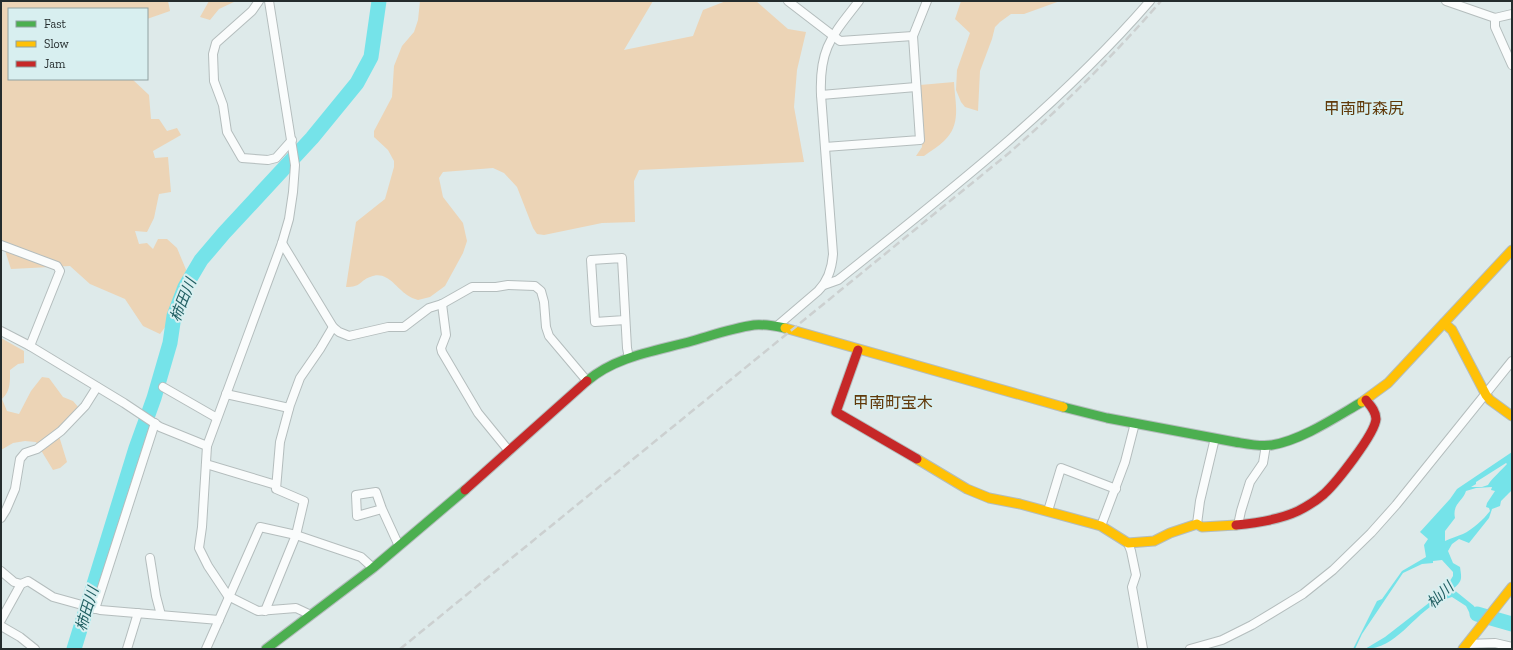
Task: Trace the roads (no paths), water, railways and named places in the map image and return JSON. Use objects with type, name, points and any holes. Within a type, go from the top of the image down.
[{"type":"street","points":[[259,1],[252,11],[216,43],[213,54],[214,81],[223,105],[227,132],[242,158],[268,160],[276,158],[292,144]]},
{"type":"street","points":[[269,1],[295,165],[293,192],[282,243],[207,446],[202,527],[199,548],[208,566],[228,596],[258,611],[296,608],[311,615]]},
{"type":"street","points":[[788,1],[840,41],[913,36]]},
{"type":"street","points":[[824,285],[830,273],[833,254],[821,95],[822,63],[826,48],[833,36],[859,1]]},
{"type":"street","points":[[825,147],[920,140],[913,36],[927,1]]},
{"type":"street","points":[[777,326],[824,285],[838,280],[1012,138],[1092,62],[1150,1]]},
{"type":"street","points":[[1446,1],[1495,18],[1512,14]]},
{"type":"street","points":[[1495,18],[1495,27],[1512,65]]},
{"type":"street","points":[[821,95],[916,87]]},
{"type":"street","points":[[282,243],[332,327],[349,336],[388,327],[404,327],[429,308],[442,304],[476,286],[535,286],[539,288],[543,294],[546,327],[549,336],[587,381]]},
{"type":"street","points":[[1,245],[57,266],[60,271],[30,346]]},
{"type":"street","points":[[266,649],[373,568],[509,451],[587,381],[606,367],[629,358],[750,326],[777,326],[1062,407],[1215,438],[1266,445],[1297,438],[1366,400],[1388,383],[1512,250]]},
{"type":"street","points":[[625,320],[595,322],[591,260],[622,258],[625,320],[629,358]]},
{"type":"street","points":[[442,304],[446,335],[441,348],[442,352],[478,413],[509,451]]},
{"type":"street","points":[[1444,323],[1452,330],[1488,398],[1512,416]]},
{"type":"street","points":[[266,611],[296,535],[304,501],[276,489],[280,442],[300,378],[320,349],[332,327]]},
{"type":"street","points":[[1,331],[30,346],[124,402],[160,427],[207,446]]},
{"type":"street","points":[[858,350],[836,412],[967,489],[993,499],[1048,511],[1101,526],[1128,543],[1154,540],[1197,524],[1202,527],[1238,525],[1268,521],[1299,511],[1325,494],[1346,468],[1369,434],[1376,420],[1376,414],[1366,400]]},
{"type":"street","points":[[1190,649],[1222,640],[1252,625],[1303,594],[1333,570],[1371,533],[1488,398],[1512,361]]},
{"type":"street","points":[[1,518],[15,489],[20,459],[25,453],[37,449],[61,432],[85,406],[97,387]]},
{"type":"street","points":[[163,387],[217,418]]},
{"type":"street","points":[[226,394],[290,408]]},
{"type":"street","points":[[95,609],[154,422]]},
{"type":"street","points":[[1101,526],[1125,462],[1135,423]]},
{"type":"street","points":[[1197,524],[1200,501],[1215,438]]},
{"type":"street","points":[[1238,525],[1250,482],[1263,463],[1266,445]]},
{"type":"street","points":[[206,464],[276,484]]},
{"type":"street","points":[[1048,511],[1061,468],[1116,489]]},
{"type":"street","points":[[382,509],[399,546]]},
{"type":"street","points":[[206,649],[228,596],[260,527],[296,535],[361,557],[373,568]]},
{"type":"street","points":[[1128,543],[1136,575],[1132,587],[1143,649]]},
{"type":"street","points":[[150,558],[156,596],[161,615]]},
{"type":"street","points":[[1,571],[14,582],[21,584]]},
{"type":"street","points":[[1,620],[21,584],[28,581],[53,597],[95,609],[219,620]]},
{"type":"street","points":[[1465,646],[1512,587]]},
{"type":"street","points":[[127,649],[138,613]]},
{"type":"street","points":[[1,626],[20,637],[35,649]]},
{"type":"street","points":[[1465,646],[1495,643],[1512,647]]},
{"type":"water","name":"杣川","points":[[1512,452],[1512,490],[1501,501],[1500,506],[1492,509],[1489,518],[1469,543],[1459,539],[1452,544],[1448,551],[1453,563],[1460,567],[1461,571],[1461,580],[1453,589],[1474,606],[1477,612],[1499,618],[1492,621],[1470,614],[1466,606],[1452,597],[1440,601],[1429,608],[1395,638],[1376,648],[1365,649],[1385,637],[1443,592],[1453,576],[1453,572],[1442,560],[1433,561],[1433,563],[1422,564],[1403,573],[1362,634],[1355,649],[1353,649],[1377,601],[1382,599],[1402,571],[1426,557],[1424,545],[1428,539],[1420,532],[1450,499],[1457,489]],"holes":[[[1506,463],[1507,464],[1488,485],[1482,487],[1471,487],[1476,484],[1476,482]],[[1492,487],[1491,490],[1495,491],[1486,507],[1489,508],[1490,511],[1478,524],[1463,534],[1445,541],[1445,531],[1455,518],[1454,513],[1456,506],[1466,491],[1476,488]]]},
{"type":"waterway","name":"柿田川","points":[[74,649],[136,448],[154,398],[170,343],[174,316],[185,287],[201,260],[312,138],[357,83],[371,57],[379,1]]},
{"type":"waterway","points":[[1477,614],[1512,624]]},
{"type":"railway","points":[[400,649],[1009,153],[1088,80],[1161,1]]},
{"type":"district","name":"甲南町森尻","points":[[1364,108]]},
{"type":"district","name":"甲南町宝木","points":[[893,402]]}]
